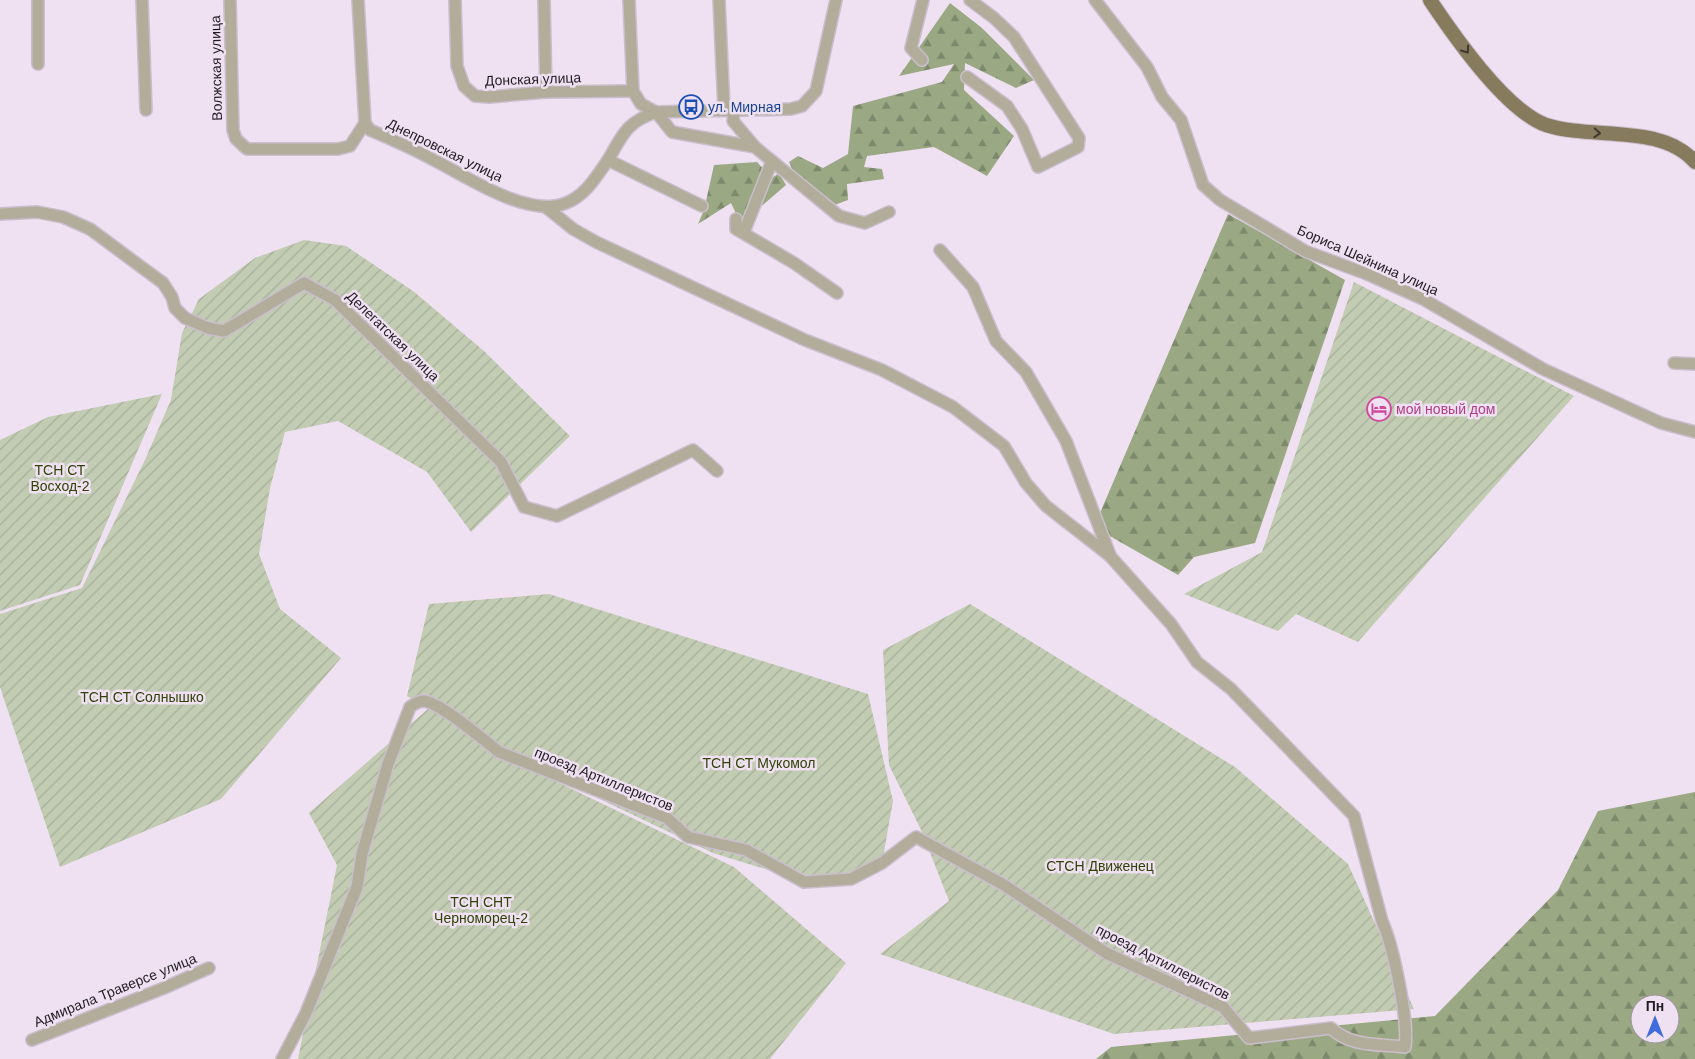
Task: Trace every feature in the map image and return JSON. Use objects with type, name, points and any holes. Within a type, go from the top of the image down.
[{"type":"main road","points":[[1433,5],[1473,60],[1511,102],[1545,124],[1578,132],[1624,134],[1662,142],[1676,147],[1695,162]]},
{"type":"street","points":[[38,0],[38,64]]},
{"type":"street","points":[[142,0],[146,110]]},
{"type":"street","name":"Волжская улица","points":[[230,0],[233,130],[236,139],[248,148],[338,149],[350,146],[361,132],[365,123]]},
{"type":"street","name":"Днепровская улица","points":[[358,0],[365,123],[370,130],[520,202],[547,208],[566,204],[583,194],[631,124],[638,118],[656,112]]},
{"type":"street","name":"Донская улица","points":[[455,0],[457,66],[464,86],[475,96],[489,97],[546,92],[633,91]]},
{"type":"street","points":[[544,0],[546,92]]},
{"type":"street","points":[[629,0],[633,91],[641,104],[656,112],[672,132],[755,147]]},
{"type":"street","points":[[719,0],[729,109],[733,121],[755,147],[839,216],[865,223],[889,212]]},
{"type":"street","points":[[656,112],[791,109],[802,106],[816,91],[836,0]]},
{"type":"street","points":[[922,60],[911,48],[923,0]]},
{"type":"street","points":[[968,78],[1007,106],[1022,129],[1038,167],[1078,147],[1079,138],[1014,38],[994,18],[970,0]]},
{"type":"street","name":"Бориса Шейнина улица","points":[[1094,0],[1146,67],[1162,97],[1181,120],[1201,180],[1220,200],[1305,250],[1367,274],[1423,299],[1543,369],[1661,423],[1695,432]]},
{"type":"street","points":[[608,160],[702,206]]},
{"type":"street","points":[[744,232],[772,161]]},
{"type":"street","name":"Днепровская улица","points":[[547,208],[572,228],[596,242],[805,340]]},
{"type":"street","name":"Делегатская улица","points":[[0,214],[37,212],[63,217],[90,229],[163,282],[172,297],[175,308],[185,318],[208,328],[224,331],[304,283],[335,300],[501,462],[524,507],[558,516],[693,450],[717,471]]},
{"type":"street","points":[[736,220],[736,228],[756,242],[794,263],[837,293]]},
{"type":"street","points":[[940,250],[973,287],[996,341],[1026,372],[1066,441],[1110,556]]},
{"type":"street","name":"проезд Артиллеристов","points":[[282,1059],[306,1013],[357,887],[362,854],[388,764],[410,707],[421,701],[432,703],[475,733],[498,752],[667,818],[688,837],[746,850],[804,882],[851,879],[882,863],[916,837],[1004,885],[1106,953],[1223,1006],[1249,1038],[1332,1028],[1340,1037],[1352,1041],[1404,1047],[1406,1037],[1400,990],[1388,936],[1382,921],[1354,816],[1231,689],[1197,662],[1170,624],[1110,556],[1046,506],[1026,483],[1004,446],[953,408],[882,370],[805,340]]},
{"type":"street","points":[[1674,363],[1695,364]]},
{"type":"street","name":"Адмирала Траверсе улица","points":[[32,1040],[164,988],[209,968]]},
{"type":"green space","points":[[950,3],[982,28],[1034,80],[1016,88],[965,63],[964,90],[1014,136],[987,176],[934,147],[867,156],[864,167],[882,169],[884,179],[847,184],[848,200],[832,206],[793,171],[789,162],[798,156],[823,168],[848,154],[853,106],[942,82],[954,64],[899,76]]},
{"type":"green space","points":[[757,162],[772,178],[779,173],[786,185],[741,224],[731,203],[698,224],[704,210],[714,165]]},
{"type":"green space","points":[[1228,214],[1345,280],[1255,543],[1194,557],[1178,575],[1094,527]]},
{"type":"green space","name":"ТСН СТ Солнышко","points":[[304,240],[346,246],[413,291],[484,351],[570,436],[471,532],[427,472],[338,421],[285,432],[270,488],[259,554],[280,609],[341,658],[221,799],[60,867],[0,687],[0,614],[82,588],[144,462],[171,400],[182,333],[199,299],[255,258]]},
{"type":"green space","points":[[1354,282],[1574,396],[1358,642],[1296,614],[1278,631],[1184,594],[1262,552]]},
{"type":"green space","name":"ТСН СТ Восход-2","points":[[162,394],[80,585],[0,611],[0,440],[48,417]]},
{"type":"green space","name":"ТСН СНТ Черноморец-2","points":[[549,594],[868,694],[893,801],[882,863],[817,885],[713,853],[608,803],[440,714],[551,779],[734,867],[846,963],[770,1059],[298,1059],[337,865],[309,813],[429,708],[407,696],[429,604]]},
{"type":"green space","name":"СТСН Движенец","points":[[970,604],[1235,767],[1348,864],[1414,1009],[1114,1034],[880,954],[949,901],[922,832],[889,765],[883,650]]},
{"type":"green space","points":[[1695,792],[1695,1059],[1096,1059],[1111,1047],[1435,1016],[1558,890],[1598,811]]},
{"type":"place","name":"ул. Мирная","points":[[691,107]]},
{"type":"place","name":"мой новый дом","points":[[1379,409]]},
{"type":"park label","name":"ТСН СТ Мукомол","points":[[759,763]]}]
